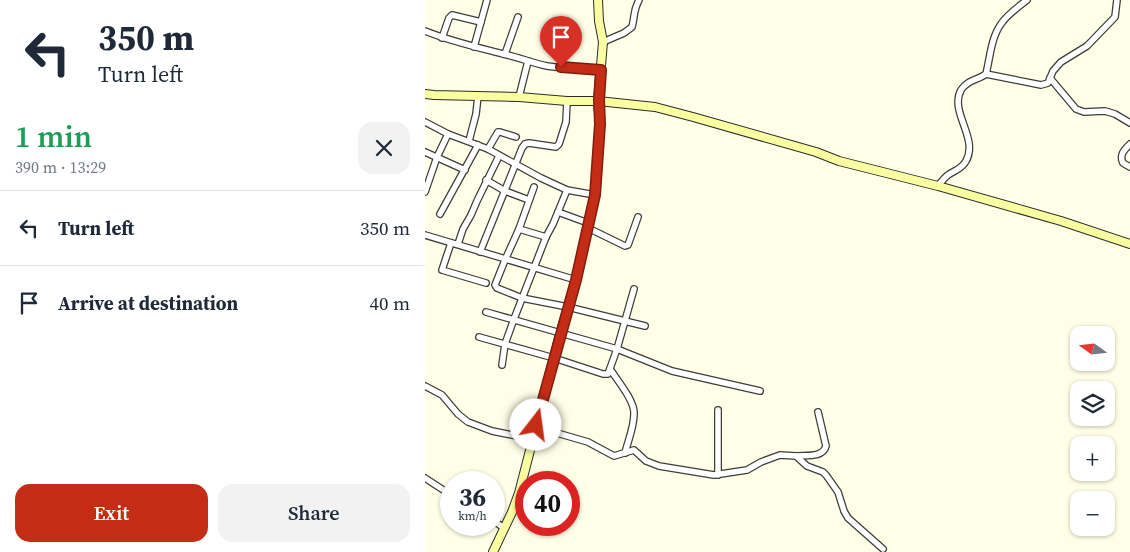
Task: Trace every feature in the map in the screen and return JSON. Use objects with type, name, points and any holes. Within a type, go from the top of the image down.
[{"type":"street","points":[[474,47],[487,0]]},
{"type":"street","points":[[505,526],[519,493],[576,280],[595,195],[603,42],[599,22],[598,0],[593,0]]},
{"type":"street","points":[[603,42],[632,28],[634,11],[639,0]]},
{"type":"street","points":[[986,74],[994,38],[1001,24],[1019,2],[1027,0]]},
{"type":"street","points":[[937,186],[941,180],[961,168],[967,160],[970,149],[959,109],[961,90],[969,82],[986,74],[1041,85],[1048,83],[1053,71],[1061,62],[1087,46],[1115,17],[1117,0]]},
{"type":"street","points":[[442,38],[449,18],[452,15],[481,22]]},
{"type":"street","points":[[505,54],[518,17]]},
{"type":"street","points":[[425,31],[442,38],[547,66],[601,70]]},
{"type":"street","points":[[519,97],[528,61]]},
{"type":"street","points":[[1050,78],[1077,110],[1084,112],[1105,110],[1130,123]]},
{"type":"street","points":[[425,94],[519,97],[567,101],[599,100],[655,107],[815,152],[839,161],[1061,221],[1130,244]]},
{"type":"street","points":[[469,141],[477,114],[478,96]]},
{"type":"street","points":[[480,252],[522,148],[525,144],[529,143],[554,146],[559,144],[566,122],[567,101]]},
{"type":"street","points":[[425,122],[448,134],[488,149],[567,190],[595,195]]},
{"type":"street","points":[[488,149],[498,132],[516,137]]},
{"type":"street","points":[[425,192],[437,157],[448,134]]},
{"type":"street","points":[[1130,144],[1121,155],[1123,163],[1130,167]]},
{"type":"street","points":[[440,214],[478,145]]},
{"type":"street","points":[[425,152],[465,170]]},
{"type":"street","points":[[485,283],[441,270],[471,215],[499,156]]},
{"type":"street","points":[[486,180],[505,191],[529,200]]},
{"type":"street","points":[[535,187],[495,285],[497,288],[522,298],[645,326]]},
{"type":"street","points":[[503,365],[505,344],[546,238],[567,190]]},
{"type":"street","points":[[558,212],[625,246],[628,245],[638,217]]},
{"type":"street","points":[[519,229],[546,238]]},
{"type":"street","points":[[425,234],[505,260],[576,280]]},
{"type":"street","points":[[479,336],[606,375],[617,349],[634,289]]},
{"type":"street","points":[[487,312],[617,349],[672,371],[760,391]]},
{"type":"street","points":[[610,369],[634,408],[633,422],[625,453]]},
{"type":"street","points":[[425,386],[442,395],[458,414],[468,422],[492,430],[532,439]]},
{"type":"street","points":[[718,410],[718,475]]},
{"type":"street","points":[[536,425],[590,442],[614,456],[635,450],[646,461],[659,466],[718,475],[747,470],[780,455],[796,456],[822,453],[826,446],[818,412]]},
{"type":"street","points":[[796,456],[807,466],[826,475],[838,492],[848,518],[883,549]]},
{"type":"street","points":[[425,478],[440,488]]},
{"type":"street","points":[[493,552],[500,536]]},
{"type":"route","points":[[536,425],[588,228],[595,195],[599,159],[601,70],[561,67]]}]
